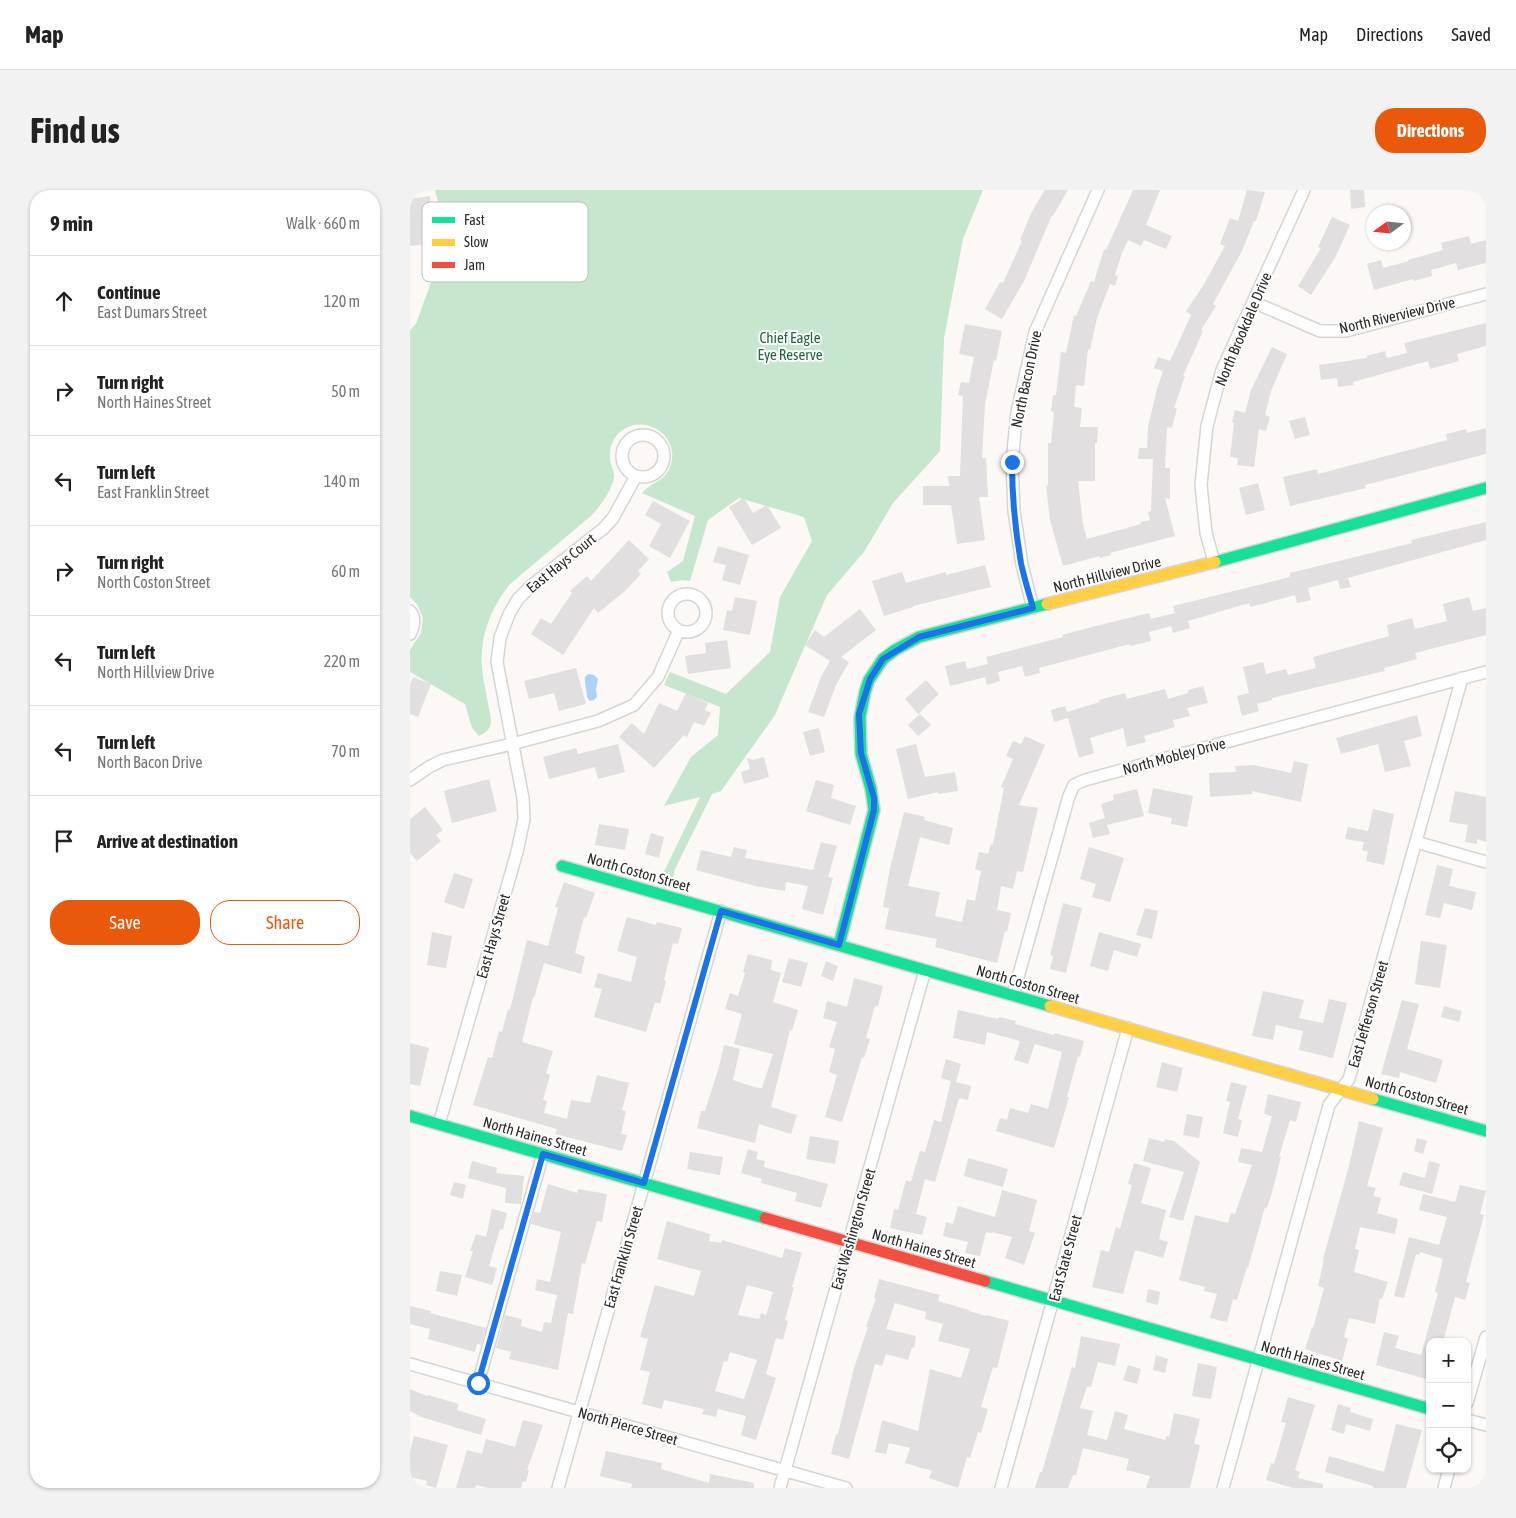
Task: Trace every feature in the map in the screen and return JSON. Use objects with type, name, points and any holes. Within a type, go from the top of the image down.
[{"type":"street","name":"North Bacon Drive","points":[[1033,608],[1022,565],[1014,511],[1012,462],[1017,412],[1035,332],[1098,190]]},
{"type":"street","name":"North Brookdale Drive","points":[[1214,562],[1206,533],[1201,484],[1207,426],[1222,370],[1304,190]]},
{"type":"street","name":"North Riverview Drive","points":[[1253,302],[1320,331],[1346,331],[1486,294]]},
{"type":"street","name":"East Hays Court","points":[[512,744],[497,662],[500,638],[509,614],[518,599],[532,585],[604,528],[613,518],[636,476]]},
{"type":"street","name":"North Hillview Drive","points":[[839,945],[874,810],[874,798],[861,753],[859,714],[870,679],[883,659],[919,637],[1214,562],[1486,488]]},
{"type":"street","points":[[410,611],[414,620],[414,627],[410,634]]},
{"type":"street","points":[[410,780],[429,767],[444,760],[598,721],[634,705],[658,677],[679,630]]},
{"type":"street","name":"North Mobley Drive","points":[[1013,995],[1069,796],[1074,785],[1486,672]]},
{"type":"street","name":"East Jefferson Street","points":[[1223,1488],[1260,1361],[1329,1105],[1349,1079],[1462,678]]},
{"type":"street","name":"East Hays Street","points":[[439,1124],[521,837],[524,818],[523,798],[512,744]]},
{"type":"street","points":[[1416,842],[1486,862]]},
{"type":"street","name":"North Coston Street","points":[[562,866],[1486,1131]]},
{"type":"street","name":"East Franklin Street","points":[[558,1488],[721,911]]},
{"type":"street","name":"East Washington Street","points":[[780,1488],[925,970]]},
{"type":"street","name":"East State Street","points":[[1001,1488],[1128,1028]]},
{"type":"street","name":"North Haines Street","points":[[410,1116],[1426,1408]]},
{"type":"street","points":[[478,1383],[543,1154]]},
{"type":"street","points":[[1471,1389],[1486,1337]]},
{"type":"street","name":"North Pierce Street","points":[[410,1364],[846,1488]]},
{"type":"street","points":[[1471,1421],[1486,1425]]},
{"type":"street","points":[[1444,1488],[1448,1473]]},
{"type":"green space","name":"Chief Eagle Eye Reserve","points":[[435,190],[983,190],[963,239],[944,338],[940,451],[893,503],[864,552],[827,595],[775,715],[721,791],[712,794],[675,869],[672,881],[661,878],[700,797],[664,806],[691,757],[718,735],[720,707],[664,685],[670,672],[726,694],[770,652],[780,597],[812,541],[804,517],[739,498],[708,520],[690,581],[671,582],[667,572],[683,561],[695,516],[642,493],[662,478],[669,470],[672,453],[670,444],[665,436],[658,430],[639,424],[629,426],[620,432],[612,442],[610,460],[614,474],[613,480],[602,502],[592,515],[510,584],[491,615],[483,641],[482,663],[491,722],[487,731],[479,736],[472,728],[465,704],[410,672],[410,650],[421,633],[423,618],[417,604],[410,597],[410,330],[416,324],[431,282],[588,282],[588,202],[438,202]]},
{"type":"water","points":[[588,674],[594,675],[598,679],[597,697],[590,701],[587,697],[585,681],[585,677]]},
{"type":"building","points":[[1045,190],[1068,190],[1052,215],[1024,281],[1002,319],[985,309],[1000,282],[1003,283],[1022,241],[1020,240],[1032,211]]},
{"type":"building","points":[[1133,190],[1160,190],[1146,225],[1172,236],[1166,249],[1144,240],[1141,246],[1128,240],[1115,275],[1118,276],[1115,286],[1110,284],[1097,318],[1090,350],[1088,349],[1084,386],[1076,385],[1074,407],[1082,408],[1080,427],[1098,427],[1097,443],[1095,443],[1095,481],[1078,481],[1083,524],[1087,539],[1150,520],[1148,512],[1151,511],[1153,459],[1138,459],[1139,448],[1147,448],[1148,427],[1163,371],[1154,368],[1158,357],[1170,361],[1191,315],[1186,311],[1203,286],[1225,246],[1220,244],[1230,218],[1238,221],[1247,190],[1265,192],[1256,221],[1254,221],[1242,251],[1213,304],[1216,306],[1201,330],[1203,331],[1183,376],[1185,376],[1174,408],[1177,408],[1172,428],[1167,427],[1165,468],[1170,468],[1170,499],[1165,498],[1175,536],[1110,553],[1111,555],[1100,558],[1099,556],[1063,566],[1050,520],[1046,486],[1048,485],[1048,443],[1051,443],[1054,412],[1051,411],[1053,395],[1056,395],[1061,352],[1066,353],[1074,315],[1076,316],[1091,281],[1094,282],[1104,249],[1106,250]]},
{"type":"building","points":[[1350,190],[1364,190],[1365,207],[1351,209]]},
{"type":"building","points":[[430,196],[431,202],[422,202],[422,245],[410,246],[410,199]]},
{"type":"building","points":[[1332,217],[1350,225],[1335,258],[1311,295],[1298,286],[1321,248],[1318,247]]},
{"type":"building","points":[[1469,236],[1471,244],[1486,240],[1486,263],[1458,270],[1456,263],[1431,270],[1432,276],[1414,281],[1413,279],[1374,290],[1367,264],[1381,260],[1383,268],[1409,261],[1443,250],[1441,243]]},
{"type":"building","points":[[1486,323],[1486,346],[1457,354],[1459,361],[1430,369],[1428,361],[1353,382],[1354,385],[1338,387],[1337,378],[1321,380],[1319,365],[1367,358],[1366,356],[1385,351],[1387,358],[1407,353],[1404,343]]},
{"type":"building","points":[[965,324],[1002,331],[985,404],[982,458],[986,458],[988,497],[979,497],[985,540],[957,544],[951,505],[923,505],[923,486],[949,486],[948,476],[960,476],[963,396],[958,395],[961,382],[969,383],[974,357],[959,354]]},
{"type":"building","points":[[1272,347],[1287,354],[1271,391],[1265,415],[1270,417],[1266,431],[1259,429],[1254,467],[1237,465],[1238,458],[1230,457],[1234,423],[1232,422],[1235,410],[1245,413],[1251,390]]},
{"type":"building","points":[[1305,417],[1310,435],[1295,439],[1289,421]]},
{"type":"building","points":[[1486,428],[1486,454],[1365,485],[1366,488],[1290,506],[1283,477],[1317,469],[1318,474],[1447,440],[1446,434],[1466,429],[1467,433]]},
{"type":"building","points":[[1258,483],[1265,510],[1246,515],[1239,488]]},
{"type":"building","points":[[744,498],[753,513],[767,505],[781,528],[752,545],[729,507]]},
{"type":"building","points":[[653,501],[690,521],[670,558],[649,546],[661,524],[645,515]]},
{"type":"building","points":[[1486,522],[1486,540],[1348,578],[1351,587],[1340,589],[1338,580],[1308,588],[1311,600],[1297,603],[1295,595],[1250,607],[1249,603],[1188,621],[1190,628],[1173,633],[1171,626],[1149,632],[1151,641],[1130,646],[1130,644],[1039,668],[1040,673],[1025,677],[1022,666],[998,672],[1000,681],[987,685],[985,677],[950,686],[945,666],[965,661],[967,669],[988,664],[986,657],[1063,637],[1062,635],[1149,613],[1151,619],[1175,613],[1173,606],[1290,577],[1290,573],[1412,543],[1411,540]]},
{"type":"building","points":[[629,540],[649,559],[638,571],[641,574],[626,590],[598,613],[594,608],[563,655],[531,634],[541,618],[551,624],[572,593],[570,591],[587,576],[591,581]]},
{"type":"building","points":[[718,546],[749,555],[740,585],[722,580],[726,565],[713,562]]},
{"type":"building","points":[[985,565],[991,587],[913,606],[884,616],[872,581],[902,572],[906,583],[946,572],[946,575]]},
{"type":"building","points":[[735,597],[757,601],[750,635],[723,630],[727,610],[732,611]]},
{"type":"building","points":[[1469,597],[1473,611],[1486,608],[1486,635],[1415,653],[1417,659],[1384,668],[1385,671],[1272,698],[1272,700],[1257,704],[1259,711],[1242,716],[1237,696],[1249,693],[1243,667],[1263,662],[1266,674],[1286,669],[1288,675],[1316,668],[1313,657],[1389,636],[1387,625],[1412,618],[1415,629],[1447,621],[1443,604]]},
{"type":"building","points":[[860,609],[876,630],[841,657],[849,662],[836,685],[824,717],[808,712],[821,677],[830,661],[805,645],[815,630],[824,637]]},
{"type":"building","points":[[727,640],[731,668],[688,674],[685,656],[706,653],[705,643]]},
{"type":"building","points":[[576,668],[586,704],[559,711],[554,693],[529,699],[524,681]]},
{"type":"building","points":[[413,677],[431,684],[418,717],[410,714],[410,685]]},
{"type":"building","points":[[926,680],[939,694],[918,714],[905,699]]},
{"type":"building","points":[[1203,686],[1208,703],[1187,708],[1190,716],[1173,720],[1175,727],[1144,736],[1146,742],[1127,747],[1123,728],[1090,738],[1094,753],[1079,758],[1068,718],[1054,722],[1051,710],[1065,706],[1067,712],[1125,693],[1127,699],[1165,689],[1168,699]]},
{"type":"building","points":[[686,693],[708,703],[705,710],[711,713],[704,726],[694,722],[687,737],[684,735],[654,768],[619,737],[632,723],[644,734],[659,703],[677,711]]},
{"type":"building","points":[[920,714],[931,725],[918,736],[908,725]]},
{"type":"building","points":[[1417,715],[1422,736],[1404,741],[1411,766],[1385,772],[1378,744],[1341,754],[1336,738]]},
{"type":"building","points":[[819,728],[825,752],[810,756],[803,732]]},
{"type":"building","points":[[1025,736],[1045,745],[1019,805],[1038,808],[1023,872],[1017,871],[1013,889],[1001,886],[997,910],[1011,913],[997,963],[935,947],[937,939],[885,929],[889,908],[883,907],[890,868],[904,812],[925,817],[924,820],[953,828],[949,845],[920,837],[908,886],[940,892],[935,916],[962,922],[967,899],[975,901],[981,871],[975,869],[979,852],[988,854],[991,844],[993,844],[1004,788],[1001,787],[1013,759],[1006,756],[1013,741],[1021,744]]},
{"type":"building","points":[[618,744],[625,772],[598,779],[595,767],[549,779],[543,757],[576,748],[578,754]]},
{"type":"building","points":[[916,744],[925,777],[955,772],[958,791],[938,794],[938,792],[908,799],[896,749]]},
{"type":"building","points":[[764,757],[769,777],[744,784],[741,772],[750,769],[747,758],[753,760]]},
{"type":"building","points":[[1294,761],[1308,764],[1301,802],[1252,791],[1252,794],[1210,797],[1209,773],[1236,772],[1235,766],[1254,765],[1291,773]]},
{"type":"building","points":[[489,779],[497,811],[452,823],[444,791]]},
{"type":"building","points":[[816,780],[834,785],[831,798],[856,806],[850,825],[806,811]]},
{"type":"building","points":[[1153,788],[1193,796],[1187,827],[1171,824],[1172,818],[1148,813]]},
{"type":"building","points":[[1137,789],[1144,816],[1107,825],[1110,834],[1093,838],[1089,823],[1105,818],[1101,804],[1114,800],[1113,795]]},
{"type":"building","points":[[1455,791],[1486,797],[1486,842],[1477,839],[1477,844],[1465,842],[1468,825],[1449,822]]},
{"type":"building","points":[[425,807],[443,830],[436,835],[441,841],[417,861],[410,853],[410,819]]},
{"type":"building","points":[[1373,809],[1394,814],[1384,865],[1366,861],[1368,852],[1362,850],[1364,842],[1345,839],[1348,827],[1368,831]]},
{"type":"building","points":[[599,824],[629,829],[625,850],[595,845]]},
{"type":"building","points":[[651,833],[664,837],[659,858],[645,854]]},
{"type":"building","points":[[821,842],[837,846],[828,877],[833,878],[823,915],[802,909],[808,886],[786,882],[785,891],[755,886],[696,870],[701,850],[731,857],[734,847],[747,850],[745,858],[813,870]]},
{"type":"building","points":[[1089,847],[1124,858],[1110,902],[1092,897],[1096,884],[1080,879]]},
{"type":"building","points":[[1437,865],[1453,869],[1449,886],[1476,892],[1472,910],[1444,903],[1440,918],[1425,915]]},
{"type":"building","points":[[454,873],[473,879],[464,909],[444,902]]},
{"type":"building","points":[[564,882],[595,893],[586,918],[584,917],[575,953],[585,957],[581,974],[544,963],[522,1042],[553,1051],[546,1073],[550,1075],[543,1100],[547,1101],[544,1113],[567,1119],[571,1100],[590,1103],[597,1075],[629,1083],[622,1110],[626,1111],[621,1134],[627,1135],[622,1151],[555,1134],[557,1129],[473,1105],[488,1057],[492,1058],[499,1031],[502,1032],[508,1009],[510,1010],[527,940],[548,946],[558,908],[555,907]]},
{"type":"building","points":[[1063,903],[1082,908],[1066,973],[1050,969],[1053,956],[1050,955]]},
{"type":"building","points":[[1145,908],[1158,911],[1152,939],[1136,935]]},
{"type":"building","points":[[627,917],[656,925],[657,922],[682,928],[678,944],[673,943],[660,1004],[655,1002],[646,1032],[594,1017],[602,989],[594,987],[598,973],[631,982],[637,957],[617,951]]},
{"type":"building","points":[[432,932],[452,936],[446,968],[427,965]]},
{"type":"building","points":[[1099,932],[1141,944],[1137,957],[1114,950],[1108,971],[1090,966]]},
{"type":"building","points":[[1421,941],[1447,945],[1440,988],[1415,984]]},
{"type":"building","points":[[748,954],[772,960],[771,970],[781,973],[773,1002],[798,1010],[792,1031],[790,1030],[771,1107],[797,1115],[791,1134],[759,1124],[755,1143],[697,1128],[701,1111],[705,1111],[724,1045],[740,1049],[733,1080],[758,1088],[762,1088],[773,1054],[734,1044],[742,1014],[725,1009],[730,993],[738,996]]},
{"type":"building","points":[[789,958],[808,963],[801,987],[782,982]]},
{"type":"building","points":[[826,961],[838,966],[833,981],[821,976]]},
{"type":"building","points":[[854,978],[883,986],[866,1038],[870,1039],[864,1058],[862,1057],[842,1122],[825,1117],[837,1075],[829,1072],[835,1049],[829,1047],[837,1022],[823,1018],[827,1001],[847,1007]]},
{"type":"building","points":[[1263,991],[1304,1000],[1299,1018],[1323,1023],[1329,999],[1347,1003],[1333,1058],[1299,1050],[1303,1031],[1276,1025],[1273,1040],[1252,1036]]},
{"type":"building","points":[[1402,1000],[1419,1004],[1407,1049],[1443,1060],[1436,1083],[1400,1072],[1399,1078],[1381,1074]]},
{"type":"building","points":[[1444,1006],[1462,1011],[1459,1022],[1441,1017]]},
{"type":"building","points":[[958,1010],[1016,1021],[1015,1024],[1084,1041],[1080,1057],[1078,1056],[1067,1097],[1069,1097],[1054,1148],[996,1131],[1000,1118],[1007,1120],[1010,1108],[1028,1113],[1031,1104],[1048,1109],[1062,1052],[1035,1044],[1028,1064],[1014,1060],[1020,1041],[987,1032],[985,1045],[953,1038]]},
{"type":"building","points":[[410,1043],[429,1048],[420,1086],[410,1084]]},
{"type":"building","points":[[946,1059],[961,1064],[956,1082],[971,1086],[968,1100],[959,1098],[935,1182],[925,1179],[916,1214],[927,1217],[922,1235],[890,1228],[894,1209],[898,1210],[906,1180],[911,1182],[920,1151],[925,1152],[934,1120],[941,1122],[951,1081],[941,1078]]},
{"type":"building","points":[[1162,1062],[1183,1068],[1177,1092],[1156,1087]]},
{"type":"building","points":[[1231,1082],[1247,1086],[1238,1119],[1242,1120],[1238,1137],[1223,1133],[1230,1102],[1226,1101]]},
{"type":"building","points":[[1268,1094],[1301,1102],[1296,1122],[1290,1120],[1279,1157],[1281,1157],[1273,1189],[1267,1208],[1265,1207],[1237,1300],[1233,1299],[1227,1322],[1210,1318],[1217,1294],[1204,1291],[1205,1287],[1179,1280],[1195,1215],[1228,1223],[1231,1213],[1235,1214],[1252,1165],[1238,1162],[1241,1148],[1262,1152],[1272,1116],[1264,1114]]},
{"type":"building","points":[[1187,1114],[1203,1117],[1199,1138],[1183,1135]]},
{"type":"building","points":[[1359,1121],[1383,1128],[1367,1186],[1376,1188],[1373,1196],[1381,1198],[1377,1213],[1398,1219],[1395,1234],[1360,1227],[1355,1249],[1359,1250],[1354,1272],[1388,1282],[1382,1299],[1380,1298],[1375,1324],[1349,1318],[1344,1337],[1348,1339],[1342,1361],[1305,1349],[1324,1288],[1318,1286],[1323,1259],[1349,1166]]},
{"type":"building","points":[[810,1136],[839,1141],[835,1164],[806,1159]]},
{"type":"building","points":[[1149,1138],[1164,1142],[1165,1139],[1174,1141],[1200,1162],[1183,1221],[1169,1217],[1184,1172],[1143,1161]]},
{"type":"building","points":[[1417,1138],[1427,1141],[1423,1154],[1414,1151]]},
{"type":"building","points":[[748,1149],[758,1152],[756,1159],[765,1161],[764,1167],[828,1184],[821,1208],[795,1201],[797,1193],[761,1183],[762,1179],[741,1173]]},
{"type":"building","points":[[690,1152],[723,1157],[720,1175],[687,1169]]},
{"type":"building","points":[[968,1158],[1008,1169],[1003,1187],[964,1176]]},
{"type":"building","points":[[472,1161],[497,1168],[496,1173],[524,1176],[521,1204],[505,1203],[506,1188],[468,1178]]},
{"type":"building","points":[[1429,1161],[1440,1164],[1432,1194],[1399,1185],[1403,1172],[1425,1178]]},
{"type":"building","points":[[1134,1163],[1151,1168],[1141,1203],[1166,1210],[1159,1239],[1168,1242],[1163,1258],[1135,1250],[1123,1294],[1092,1287],[1101,1250],[1109,1252],[1116,1227],[1120,1229],[1132,1185],[1128,1184]]},
{"type":"building","points":[[454,1182],[466,1185],[463,1199],[450,1195]]},
{"type":"building","points":[[548,1184],[577,1193],[578,1189],[607,1194],[602,1222],[597,1221],[585,1264],[582,1263],[573,1314],[568,1313],[558,1370],[509,1359],[511,1352],[496,1348],[505,1315],[522,1319],[521,1326],[542,1332],[544,1322],[551,1323],[557,1295],[535,1290],[537,1279],[550,1282],[561,1232],[531,1224],[534,1212],[540,1213]]},
{"type":"building","points":[[1460,1185],[1486,1191],[1480,1214],[1484,1215],[1466,1282],[1470,1283],[1465,1300],[1455,1297],[1444,1338],[1426,1338],[1426,1379],[1376,1365],[1384,1332],[1399,1336],[1395,1348],[1421,1355],[1438,1293],[1435,1292],[1443,1259],[1420,1252],[1419,1255],[1416,1254],[1404,1298],[1394,1296],[1409,1237],[1439,1245],[1447,1217],[1419,1210],[1423,1194],[1455,1202]]},
{"type":"building","points":[[1002,1190],[1037,1200],[1029,1231],[1035,1233],[1024,1265],[1005,1258],[1012,1237],[986,1232],[980,1256],[965,1253],[968,1242],[943,1236],[946,1222],[953,1224],[958,1206],[995,1217]]},
{"type":"building","points":[[492,1209],[507,1213],[503,1230],[500,1229],[489,1266],[497,1268],[492,1285],[465,1277],[473,1251],[470,1251],[476,1234],[486,1237]]},
{"type":"building","points":[[667,1221],[710,1234],[709,1241],[721,1243],[722,1240],[782,1258],[785,1248],[802,1253],[792,1287],[794,1287],[785,1320],[788,1321],[783,1340],[776,1338],[766,1374],[776,1378],[756,1440],[741,1435],[746,1416],[718,1409],[716,1417],[702,1414],[704,1409],[664,1400],[662,1409],[642,1404],[650,1372],[640,1370],[648,1339],[640,1337],[655,1285],[694,1296],[701,1271],[657,1259]],"holes":[[[747,1285],[773,1292],[766,1315],[761,1313],[759,1319],[738,1315]],[[730,1352],[757,1360],[744,1399],[715,1391],[724,1361],[727,1362]]]},
{"type":"building","points":[[440,1271],[462,1275],[457,1296],[436,1291]]},
{"type":"building","points":[[879,1279],[940,1295],[938,1301],[1009,1321],[997,1368],[993,1367],[981,1407],[988,1409],[981,1433],[978,1432],[970,1458],[967,1457],[958,1488],[929,1478],[932,1471],[905,1463],[910,1448],[889,1443],[886,1454],[875,1452],[882,1420],[918,1431],[930,1369],[961,1378],[970,1349],[938,1341],[943,1324],[925,1319],[926,1312],[895,1303],[886,1329],[916,1336],[914,1348],[912,1347],[908,1360],[886,1354],[882,1366],[875,1364],[849,1459],[831,1454],[836,1434],[838,1434],[854,1368],[876,1298],[874,1298]]},
{"type":"building","points":[[1148,1289],[1160,1292],[1158,1305],[1146,1302]]},
{"type":"building","points":[[410,1306],[486,1328],[481,1345],[477,1344],[475,1352],[428,1339],[430,1329],[410,1324]]},
{"type":"building","points":[[1081,1336],[1120,1344],[1115,1366],[1098,1362],[1091,1387],[1087,1386],[1080,1408],[1093,1411],[1087,1435],[1107,1440],[1115,1411],[1128,1415],[1124,1429],[1165,1440],[1167,1436],[1169,1437],[1174,1413],[1200,1419],[1194,1444],[1200,1445],[1190,1488],[1146,1488],[1150,1476],[1126,1470],[1129,1459],[1083,1448],[1076,1475],[1073,1475],[1068,1488],[1035,1488],[1040,1472],[1042,1472],[1072,1367],[1075,1368]]},
{"type":"building","points":[[1156,1355],[1168,1359],[1165,1373],[1153,1370]]},
{"type":"building","points":[[1198,1363],[1217,1367],[1211,1399],[1192,1396]]},
{"type":"building","points":[[1128,1365],[1141,1369],[1137,1384],[1123,1380]]},
{"type":"building","points":[[410,1389],[427,1396],[459,1404],[457,1410],[486,1419],[481,1435],[421,1417],[410,1411]]},
{"type":"building","points":[[1288,1397],[1315,1405],[1295,1470],[1300,1472],[1298,1478],[1323,1484],[1323,1488],[1293,1488],[1266,1480],[1271,1463],[1274,1464],[1286,1423],[1281,1422]]},
{"type":"building","points":[[1338,1404],[1351,1408],[1350,1412],[1373,1419],[1370,1431],[1346,1424],[1344,1434],[1331,1430]]},
{"type":"building","points":[[523,1420],[543,1425],[527,1470],[529,1470],[526,1482],[523,1481],[521,1488],[488,1488],[476,1485],[475,1488],[456,1488],[467,1450],[482,1454],[486,1439],[515,1447]]},
{"type":"building","points":[[1396,1424],[1422,1430],[1406,1488],[1373,1488],[1373,1486],[1325,1472],[1329,1456],[1384,1472]]},
{"type":"building","points":[[414,1436],[448,1445],[436,1488],[426,1485],[427,1481],[410,1477],[410,1452]]},
{"type":"building","points":[[606,1451],[662,1463],[661,1469],[709,1483],[710,1474],[754,1483],[754,1488],[631,1488],[632,1484],[600,1476]]},
{"type":"traffic: fast","points":[[1215,562],[1486,488]]},
{"type":"traffic: fast","points":[[839,945],[874,810],[871,789],[861,754],[860,717],[869,680],[883,659],[919,637],[1047,604]]},
{"type":"traffic: fast","points":[[562,866],[1050,1006]]},
{"type":"traffic: fast","points":[[1373,1099],[1486,1131]]},
{"type":"traffic: fast","points":[[410,1116],[765,1218]]},
{"type":"traffic: fast","points":[[985,1281],[1426,1408]]},
{"type":"traffic: slow","points":[[1047,604],[1215,562]]},
{"type":"traffic: slow","points":[[1050,1006],[1373,1099]]},
{"type":"traffic: jam","points":[[765,1218],[985,1281]]},
{"type":"route","points":[[478,1383],[543,1154],[644,1183],[721,911],[839,945],[874,810],[874,798],[861,753],[859,714],[870,679],[883,659],[919,637],[1033,608],[1017,536],[1012,489],[1012,462]]}]
